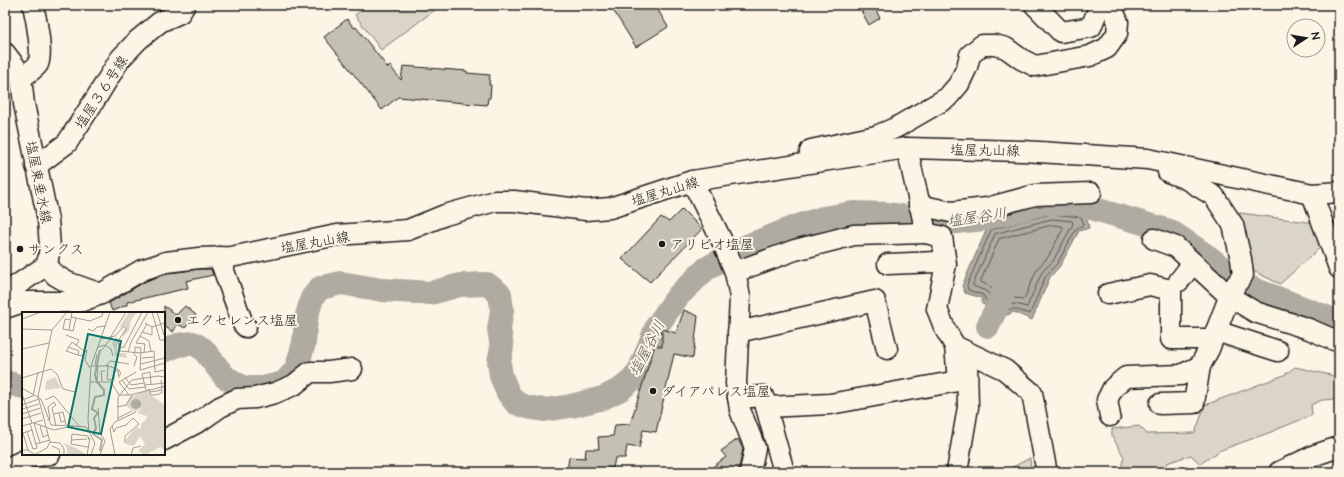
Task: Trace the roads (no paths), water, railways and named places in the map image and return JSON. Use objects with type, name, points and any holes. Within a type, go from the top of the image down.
[{"type":"street","points":[[21,78],[37,66],[40,57],[33,5]]},
{"type":"street","name":"塩屋３６号線","points":[[36,166],[67,143],[120,59],[138,40],[160,22],[180,13],[185,5]]},
{"type":"street","points":[[1035,5],[1061,32],[1091,27],[1100,5]]},
{"type":"street","points":[[802,164],[811,150],[876,136],[895,128],[947,98],[959,84],[967,67],[970,55],[982,45],[995,44],[1006,48],[1021,59],[1035,66],[1090,56],[1107,48],[1117,34],[1118,22],[1111,5]]},
{"type":"street","name":"塩屋東垂水線","points":[[5,53],[15,66],[21,78],[24,104],[48,220],[50,248],[47,265]]},
{"type":"street","points":[[888,264],[935,271],[934,250],[907,148]]},
{"type":"street","name":"塩屋丸山線","points":[[5,308],[23,302],[80,302],[101,294],[142,270],[166,262],[231,257],[337,235],[408,230],[444,215],[495,201],[514,201],[586,210],[610,208],[692,180],[907,148],[1023,150],[1148,159],[1312,194],[1339,192]]},
{"type":"street","points":[[1148,159],[1153,167],[1186,179],[1214,196],[1233,225],[1241,259],[1235,287],[1200,366],[1194,403],[1160,404]]},
{"type":"street","points":[[692,180],[722,241],[735,272],[740,297],[736,383],[740,410],[755,448],[750,472]]},
{"type":"street","points":[[735,272],[795,250],[854,235],[928,225],[951,212],[987,208],[1035,195],[1091,193]]},
{"type":"street","points":[[1312,194],[1339,268]]},
{"type":"street","points":[[928,225],[946,264],[937,310],[945,329],[961,349],[1005,370],[1032,392],[1046,472]]},
{"type":"street","points":[[1154,238],[1176,247],[1193,262],[1235,287],[1255,312],[1309,329],[1339,342]]},
{"type":"street","points":[[219,257],[243,324],[246,327]]},
{"type":"street","points":[[1179,281],[1193,262]]},
{"type":"street","points":[[5,293],[47,265],[55,275],[67,282],[101,294]]},
{"type":"street","points":[[1108,294],[1150,285],[1171,290],[1170,339],[1214,335],[1278,351]]},
{"type":"street","points":[[738,332],[881,296],[887,349]]},
{"type":"street","points":[[766,407],[830,404],[958,381],[961,349]]},
{"type":"street","points":[[957,472],[968,407],[961,349]]},
{"type":"street","points":[[1110,416],[1107,400],[1113,388],[1126,377],[1181,375],[1200,366]]},
{"type":"street","points":[[165,439],[200,421],[220,407],[237,399],[255,398],[275,393],[294,385],[310,372],[329,372],[352,369]]},
{"type":"street","points":[[738,398],[763,396],[784,472]]},
{"type":"street","points":[[1279,472],[1314,455],[1339,447]]},
{"type":"street","points":[[5,468],[29,458],[45,455]]},
{"type":"water","points":[[1052,210],[1086,214],[1089,228],[1079,231],[1060,266],[1050,277],[1032,320],[1014,312],[1007,315],[982,304],[982,298],[965,293],[962,286],[988,226]]},
{"type":"waterway","name":"塩屋谷川","points":[[165,351],[178,345],[193,343],[203,349],[225,377],[244,388],[263,388],[284,383],[296,370],[304,343],[306,319],[312,298],[320,288],[341,283],[382,290],[431,293],[460,285],[487,284],[500,294],[502,310],[499,329],[502,347],[499,362],[501,376],[508,393],[516,403],[527,407],[544,410],[571,406],[603,398],[621,389],[632,380],[640,369],[657,326],[678,296],[707,268],[747,246],[795,227],[823,218],[853,213],[888,214],[948,223],[984,219],[1045,203],[1074,203],[1170,231],[1210,258],[1243,285],[1339,322]]},
{"type":"waterway","points":[[988,326],[1009,281]]},
{"type":"waterway","name":"塩屋谷川","points":[[5,382],[22,387]]},
{"type":"place","name":"アリピオ塩屋","points":[[662,244]]},
{"type":"place","name":"サンクス","points":[[20,249]]},
{"type":"place","name":"エクセレンス塩屋","points":[[178,320]]},
{"type":"place","name":"ダイアパレス塩屋","points":[[653,391]]}]
